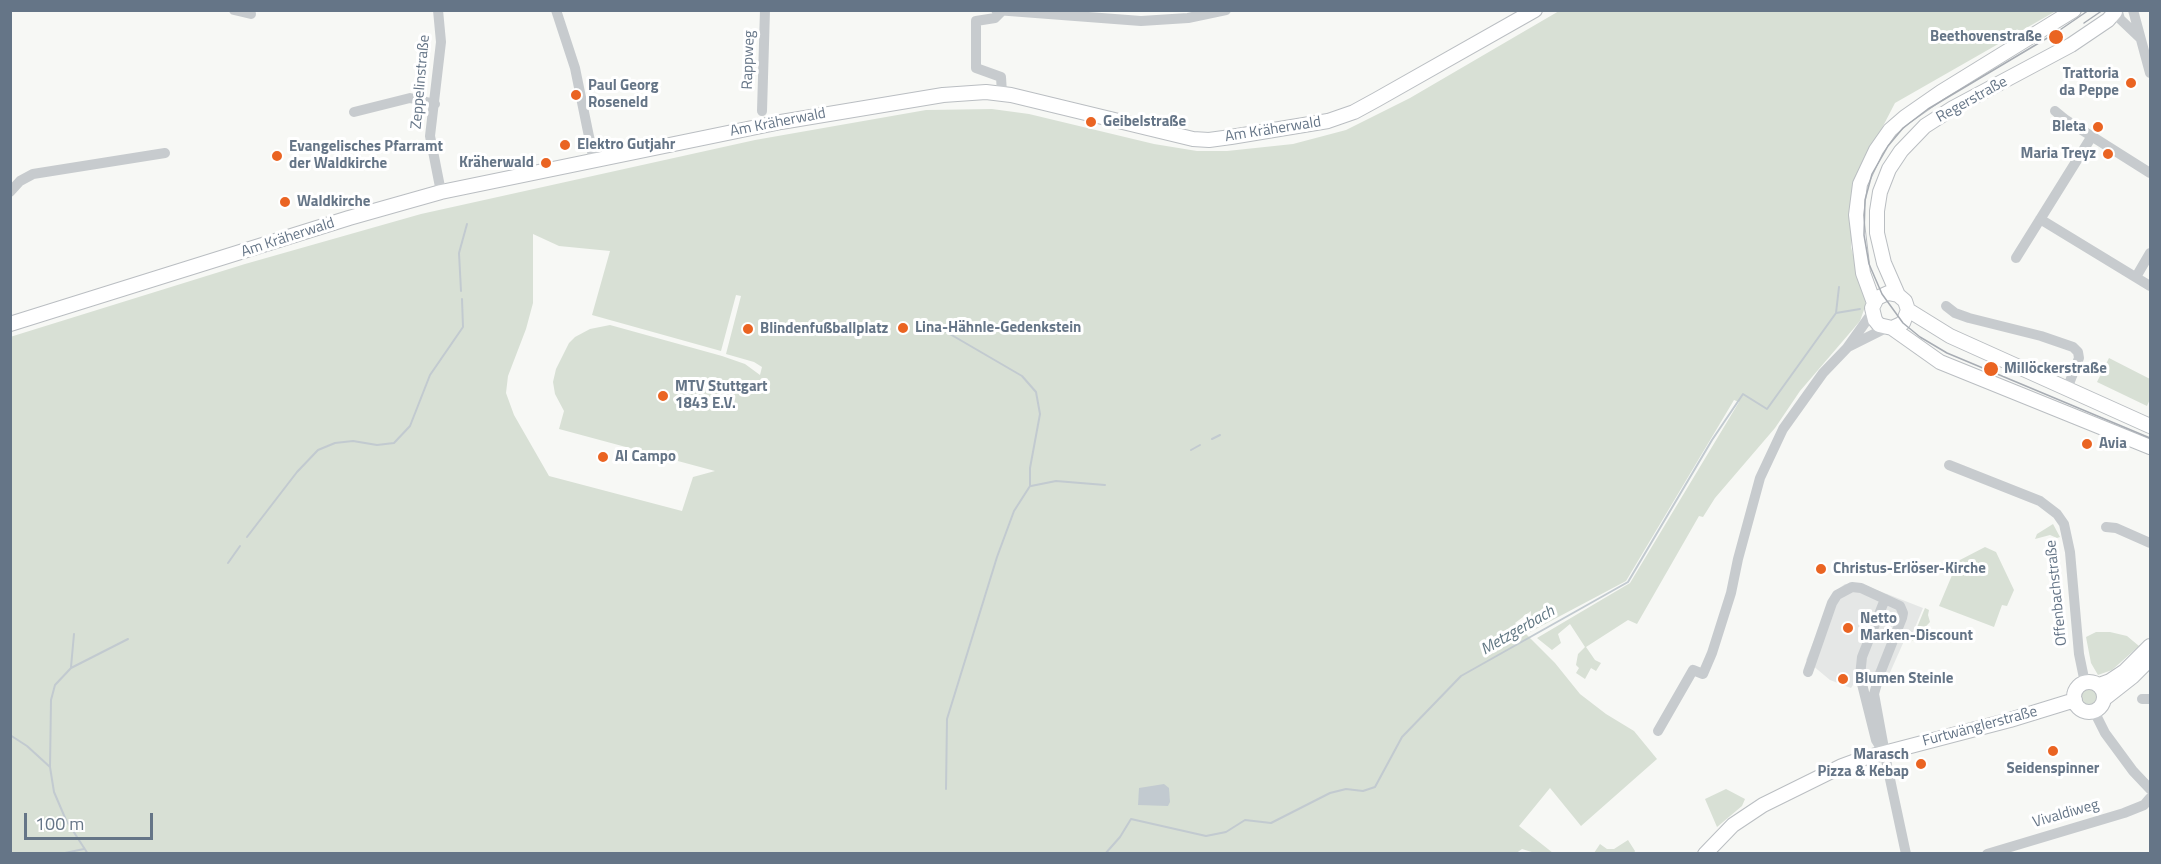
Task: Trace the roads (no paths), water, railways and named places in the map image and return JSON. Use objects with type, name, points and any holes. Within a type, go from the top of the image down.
[{"type":"main road","name":"Am Kräherwald","points":[[10,324],[107,296],[349,218],[441,192],[869,106],[967,92],[1002,93],[1193,139],[1209,140],[1305,126],[1342,117],[1376,100],[1535,10]]},
{"type":"main road","name":"Regerstraße","points":[[2074,10],[1941,92],[1890,130],[1876,150],[1860,184],[1856,215],[1863,273],[1875,320],[1921,350],[1953,368],[2151,447]]},
{"type":"main road","name":"Regerstraße","points":[[2116,14],[2071,45],[1953,108],[1925,126],[1901,151],[1889,169],[1876,211],[1877,233],[1884,263],[1898,295],[1905,301],[1908,310],[1950,336],[2151,426]]},
{"type":"main road","points":[[1873,308],[1882,294],[1898,295]]},
{"type":"main road","points":[[1889,328],[1903,323],[1908,310]]},
{"type":"main road","points":[[2096,689],[2125,672],[2151,646]]},
{"type":"main road","points":[[2096,689],[2101,706],[2094,711],[2085,711],[2077,705],[2075,700],[2077,688],[2096,689],[2138,672],[2151,659]]},
{"type":"main road","name":"Furtwänglerstraße","points":[[1705,854],[1733,825],[1763,805],[1842,766],[2075,700]]},
{"type":"main road","name":"Furtwänglerstraße","points":[[1714,854],[1738,830],[1767,810],[1827,780],[1864,766],[1885,753]]},
{"type":"street","points":[[234,10],[251,15]]},
{"type":"street","name":"Zeppelinstraße","points":[[438,10],[441,42],[430,136],[441,192]]},
{"type":"street","points":[[556,10],[575,68],[594,161]]},
{"type":"street","name":"Rappweg","points":[[762,111],[765,10]]},
{"type":"street","points":[[996,10],[1061,13],[1141,21],[1188,18],[1226,10]]},
{"type":"street","points":[[2133,10],[2151,73]]},
{"type":"street","points":[[1002,11],[995,18],[976,21],[976,68],[1001,77],[1002,93]]},
{"type":"street","points":[[2116,14],[2140,38]]},
{"type":"street","points":[[354,112],[410,98],[435,104]]},
{"type":"street","points":[[2055,111],[2151,173]]},
{"type":"street","points":[[2016,258],[2092,136]]},
{"type":"street","points":[[10,192],[33,174],[165,153]]},
{"type":"street","points":[[2040,219],[2151,286]]},
{"type":"street","points":[[2136,277],[2151,253]]},
{"type":"street","points":[[1946,306],[1955,313],[1969,318],[2057,340],[2073,347],[2078,352],[2079,358],[2067,389]]},
{"type":"street","points":[[1658,731],[1693,670],[1703,674],[1712,653],[1731,593],[1760,478],[1783,429],[1822,373],[1847,348],[1873,308]]},
{"type":"street","points":[[1847,348],[1889,328]]},
{"type":"street","name":"Offenbachstraße","points":[[1949,465],[2040,501],[2064,524],[2070,552],[2079,654],[2096,689]]},
{"type":"street","points":[[2106,527],[2116,528],[2151,543]]},
{"type":"street","points":[[1808,672],[1832,603],[1837,595],[1852,587],[1861,588],[1900,606],[1903,613],[1876,685],[1875,704],[1906,854]]},
{"type":"street","points":[[1885,599],[1862,657],[1862,684],[1876,740],[1885,753]]},
{"type":"street","points":[[1862,684],[1876,685]]},
{"type":"street","points":[[2094,711],[2112,743],[2133,771],[2151,789]]},
{"type":"street","name":"Vivaldiweg","points":[[1987,854],[2124,813],[2144,805],[2151,798]]},
{"type":"waterway","points":[[461,291],[459,253],[467,224]]},
{"type":"waterway","name":"Metzgerbach","points":[[1105,854],[1120,837],[1131,819],[1206,836],[1226,832],[1245,820],[1271,823],[1330,793],[1346,789],[1363,791],[1375,787],[1402,737],[1461,676],[1628,582],[1712,440],[1743,394],[1767,409],[1836,313],[1839,287]]},
{"type":"waterway","points":[[247,537],[297,472],[318,450],[335,443],[353,441],[377,445],[394,443],[410,426],[430,375],[463,327],[462,299]]},
{"type":"waterway","points":[[1836,313],[1860,309]]},
{"type":"waterway","points":[[943,330],[1022,376],[1036,392],[1040,414],[1030,468],[1030,486],[1014,511],[997,557],[947,719],[946,789]]},
{"type":"waterway","points":[[1212,439],[1220,435]]},
{"type":"waterway","points":[[1191,450],[1200,445]]},
{"type":"waterway","points":[[1031,486],[1056,481],[1105,485]]},
{"type":"waterway","points":[[228,563],[240,546]]},
{"type":"waterway","points":[[71,667],[74,634]]},
{"type":"waterway","points":[[88,854],[66,820],[54,792],[50,767],[51,700],[55,685],[71,668],[128,639]]},
{"type":"waterway","points":[[10,735],[27,746],[50,767]]},
{"type":"waterway","points":[[60,854],[84,849]]},
{"type":"tram line","points":[[2089,10],[2054,34],[1928,109],[1903,128],[1888,146],[1872,174],[1865,200],[1864,235],[1869,264],[1882,294],[1903,323],[1920,337],[1947,353],[2150,438]]},
{"type":"tram line","points":[[2084,23],[2103,10]]},
{"type":"place","name":"Beethovenstraße","points":[[2056,37]]},
{"type":"place","name":"Trattoria da Peppe","points":[[2131,83]]},
{"type":"place","name":"Paul Georg Roseneld","points":[[576,95]]},
{"type":"place","name":"Geibelstraße","points":[[1091,122]]},
{"type":"place","name":"Bleta","points":[[2098,127]]},
{"type":"place","name":"Elektro Gutjahr","points":[[565,145]]},
{"type":"place","name":"Maria Treyz","points":[[2108,154]]},
{"type":"place","name":"Evangelisches Pfarramt der Waldkirche","points":[[277,156]]},
{"type":"place","name":"Kräherwald","points":[[546,163]]},
{"type":"place","name":"Waldkirche","points":[[285,202]]},
{"type":"place","name":"Lina-Hähnle-Gedenkstein","points":[[903,328]]},
{"type":"place","name":"Blindenfußballplatz","points":[[748,329]]},
{"type":"place","name":"Millöckerstraße","points":[[1991,369]]},
{"type":"place","name":"MTV Stuttgart 1843 E.V.","points":[[663,396]]},
{"type":"place","name":"Avia","points":[[2087,444]]},
{"type":"place","name":"Al Campo","points":[[603,457]]},
{"type":"place","name":"Christus-Erlöser-Kirche","points":[[1821,569]]},
{"type":"place","name":"Netto Marken-Discount","points":[[1848,628]]},
{"type":"place","name":"Blumen Steinle","points":[[1843,679]]},
{"type":"place","name":"Seidenspinner","points":[[2053,751]]},
{"type":"place","name":"Marasch Pizza & Kebap","points":[[1921,764]]}]
